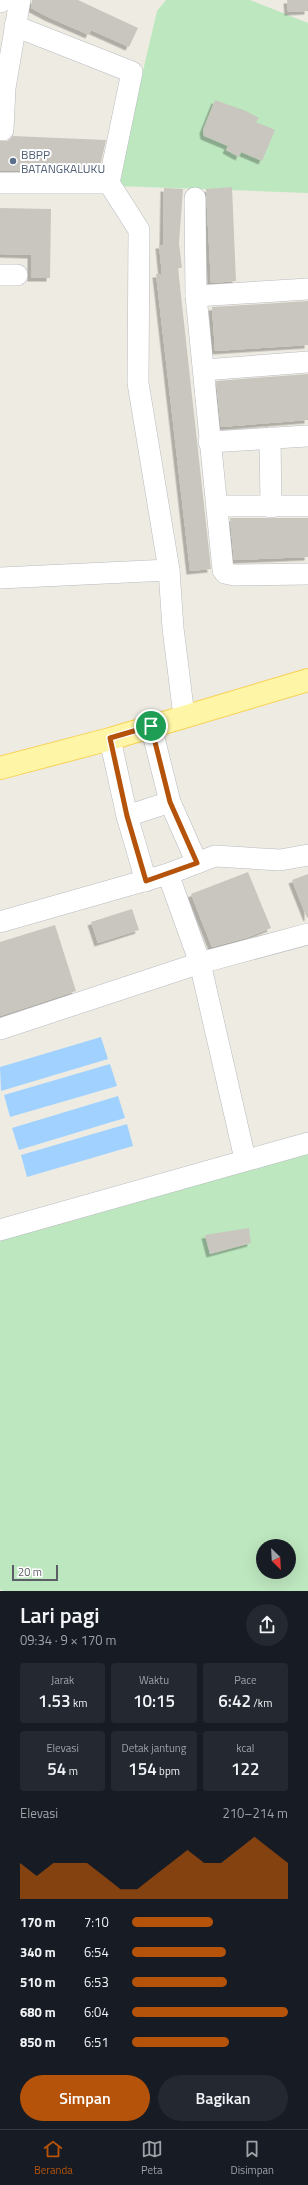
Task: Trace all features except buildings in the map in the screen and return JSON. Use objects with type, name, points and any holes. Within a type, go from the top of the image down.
[{"type":"main road","points":[[0,768],[110,738],[308,680]]},
{"type":"street","points":[[0,2],[4,0]]},
{"type":"street","points":[[3,130],[2,88],[20,0]]},
{"type":"street","points":[[15,26],[132,72],[109,183],[139,230],[138,384],[169,570],[173,628],[184,716]]},
{"type":"street","points":[[0,183],[109,183]]},
{"type":"street","points":[[195,198],[196,296],[204,370],[209,442],[218,506],[222,570],[225,573],[308,574]]},
{"type":"street","points":[[196,296],[308,289]]},
{"type":"street","points":[[204,370],[308,362]]},
{"type":"street","points":[[209,442],[308,436]]},
{"type":"street","points":[[270,438],[271,507]]},
{"type":"street","points":[[218,506],[308,506]]},
{"type":"street","points":[[0,578],[169,570]]},
{"type":"street","points":[[151,726],[170,802],[197,863]]},
{"type":"street","points":[[110,738],[127,816],[146,881]]},
{"type":"street","points":[[127,816],[170,802]]},
{"type":"street","points":[[0,922],[146,881],[215,856],[280,860],[308,855]]},
{"type":"street","points":[[168,874],[200,963],[245,1159]]},
{"type":"street","points":[[0,1029],[200,963],[308,934]]},
{"type":"street","points":[[0,1230],[245,1159],[308,1143]]},
{"type":"green space","points":[[166,0],[250,0],[308,23],[308,193],[116,186],[157,11]]},
{"type":"green space","points":[[308,1149],[308,1591],[3,1591],[0,1589],[0,1241]]},
{"type":"water","points":[[101,1037],[108,1059],[1,1091],[0,1067]]},
{"type":"water","points":[[110,1064],[117,1086],[10,1117],[4,1095]]},
{"type":"water","points":[[118,1096],[125,1118],[19,1150],[12,1128]]},
{"type":"water","points":[[127,1124],[133,1146],[27,1177],[21,1155]]},
{"type":"place","name":"BBPP BATANGKALUKU","points":[[13,161]]},
{"type":"route","points":[[151,726],[170,802],[197,863],[146,881],[127,816],[110,738],[151,726]]}]
